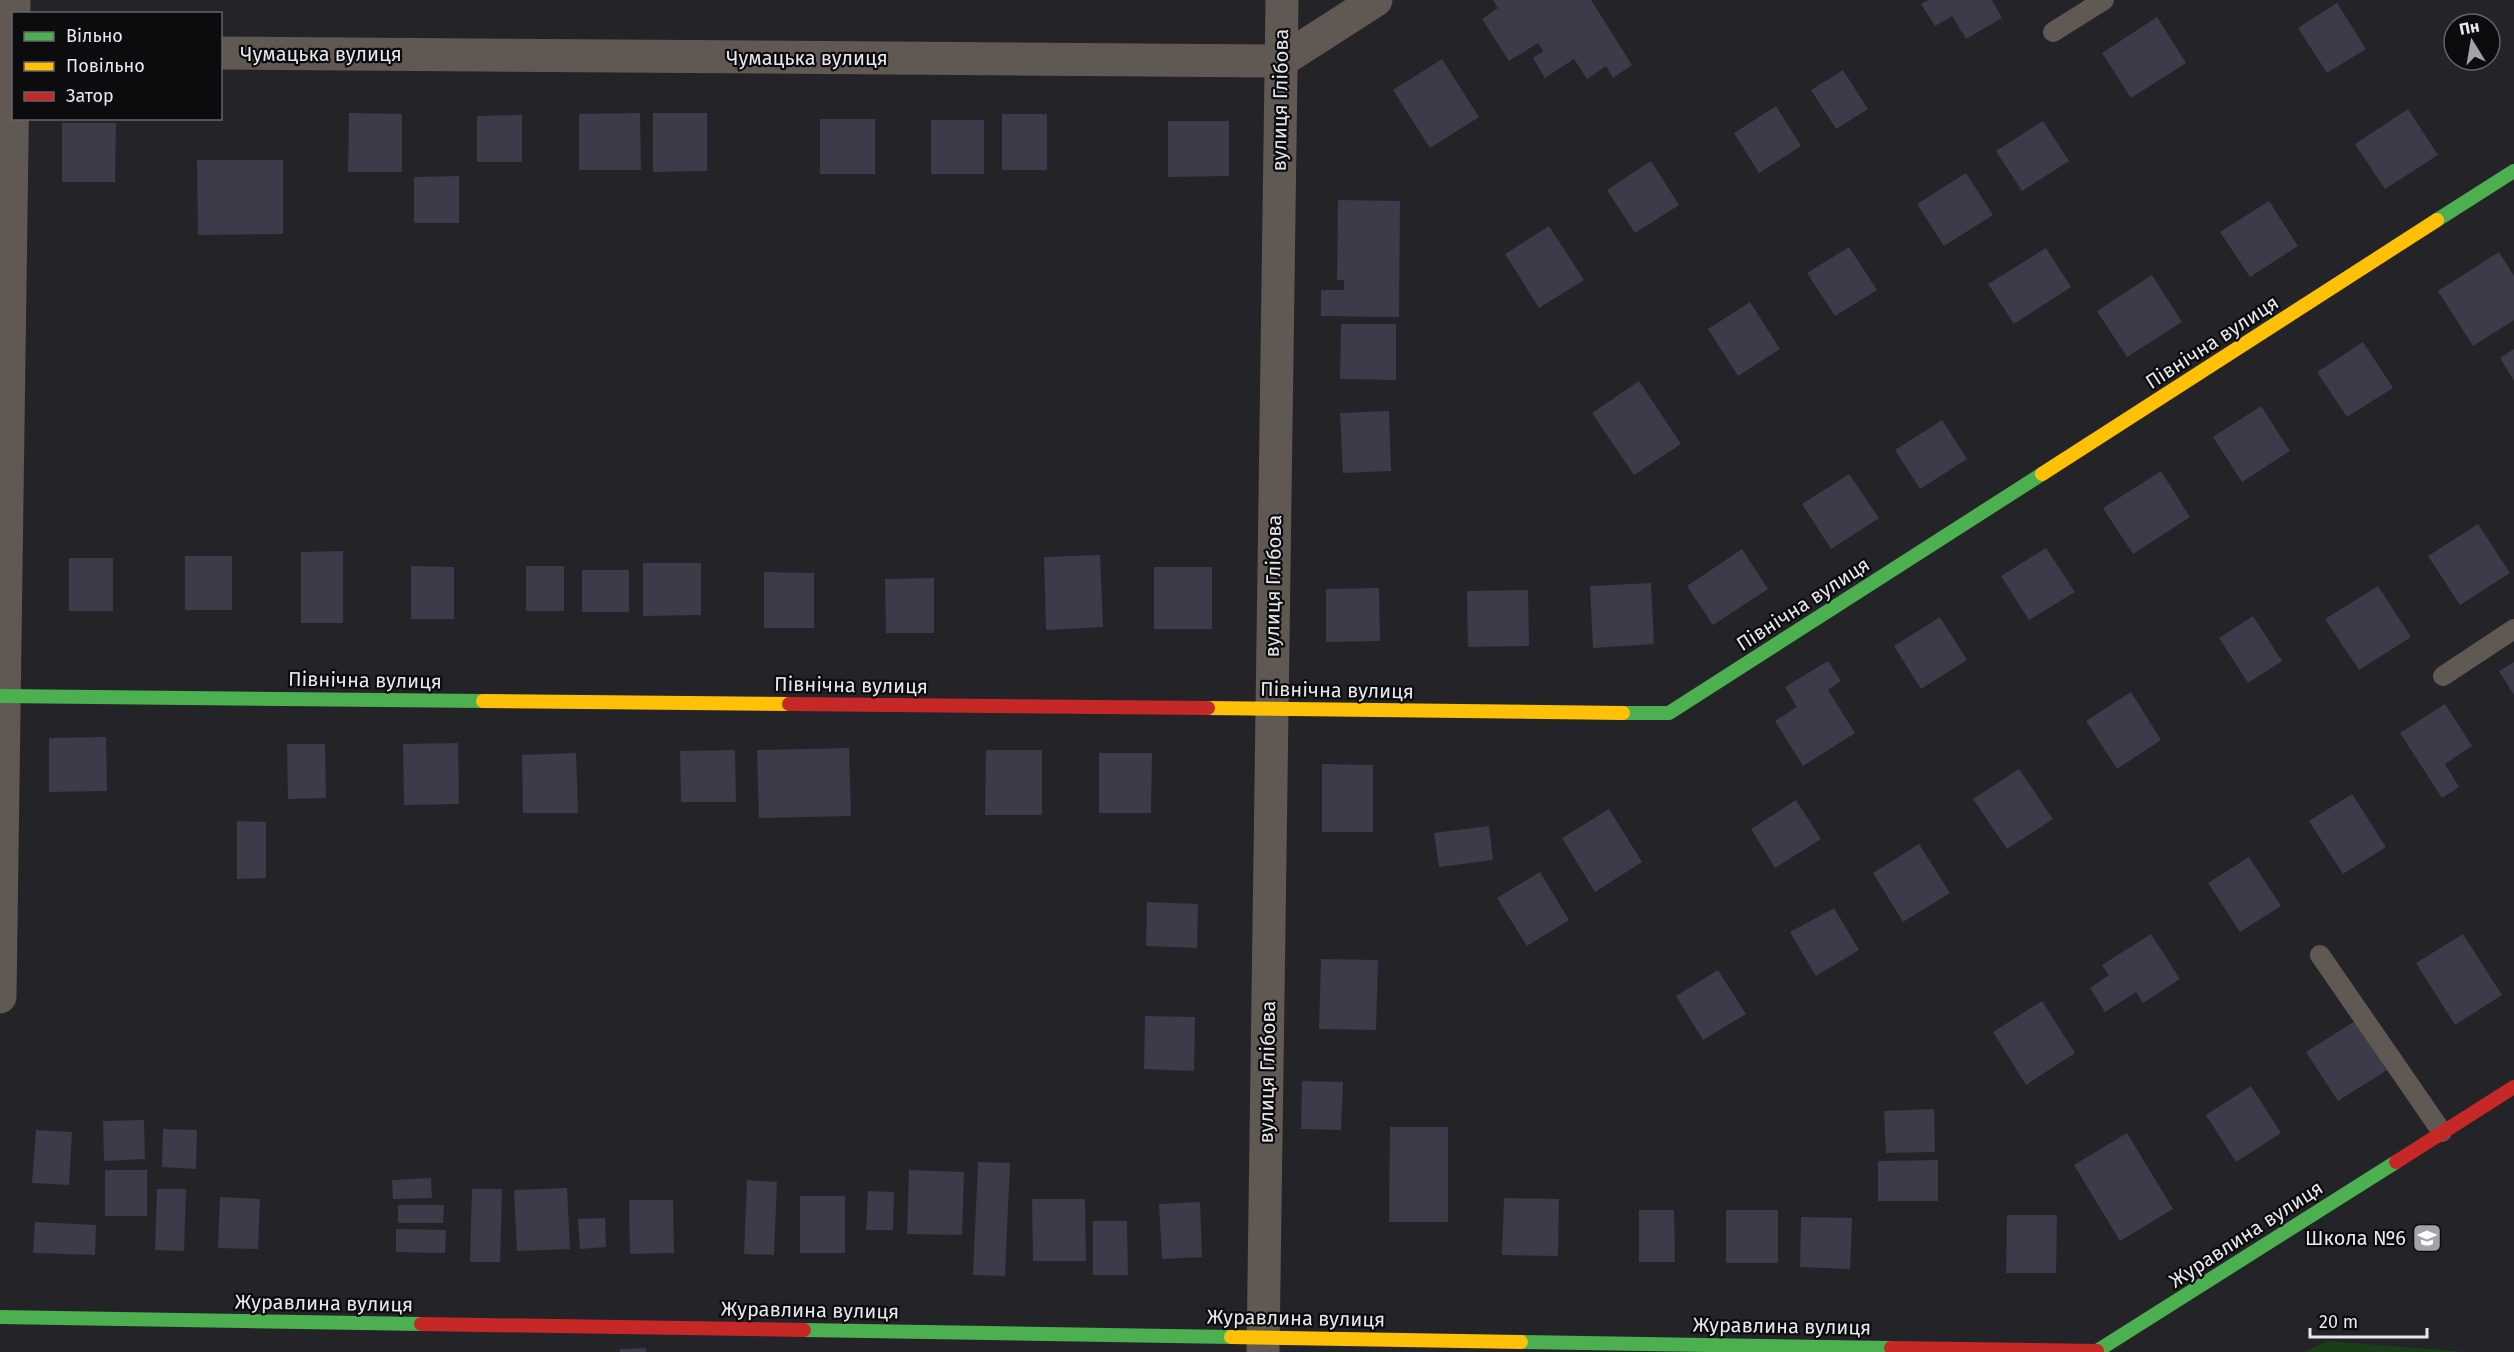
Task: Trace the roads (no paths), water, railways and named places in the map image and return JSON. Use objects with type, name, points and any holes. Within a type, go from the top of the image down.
[{"type":"street","name":"вулиця Глібова","points":[[1263,1345],[1282,0]]},
{"type":"street","points":[[1281,61],[1376,0]]},
{"type":"street","name":"Чумацька вулиця","points":[[222,54],[1281,61]]},
{"type":"street","points":[[0,997],[2,696],[12,111]]},
{"type":"street","name":"Північна вулиця","points":[[2,696],[1669,713],[2514,171]]},
{"type":"street","name":"Журавлина вулиця","points":[[0,1317],[1263,1345],[2100,1351],[2514,1087]]},
{"type":"lane","points":[[2053,32],[2104,0]]},
{"type":"lane","points":[[2443,676],[2514,629]]},
{"type":"lane","points":[[2320,955],[2442,1132]]},
{"type":"place","name":"Школа №6","points":[[2427,1238]]}]
